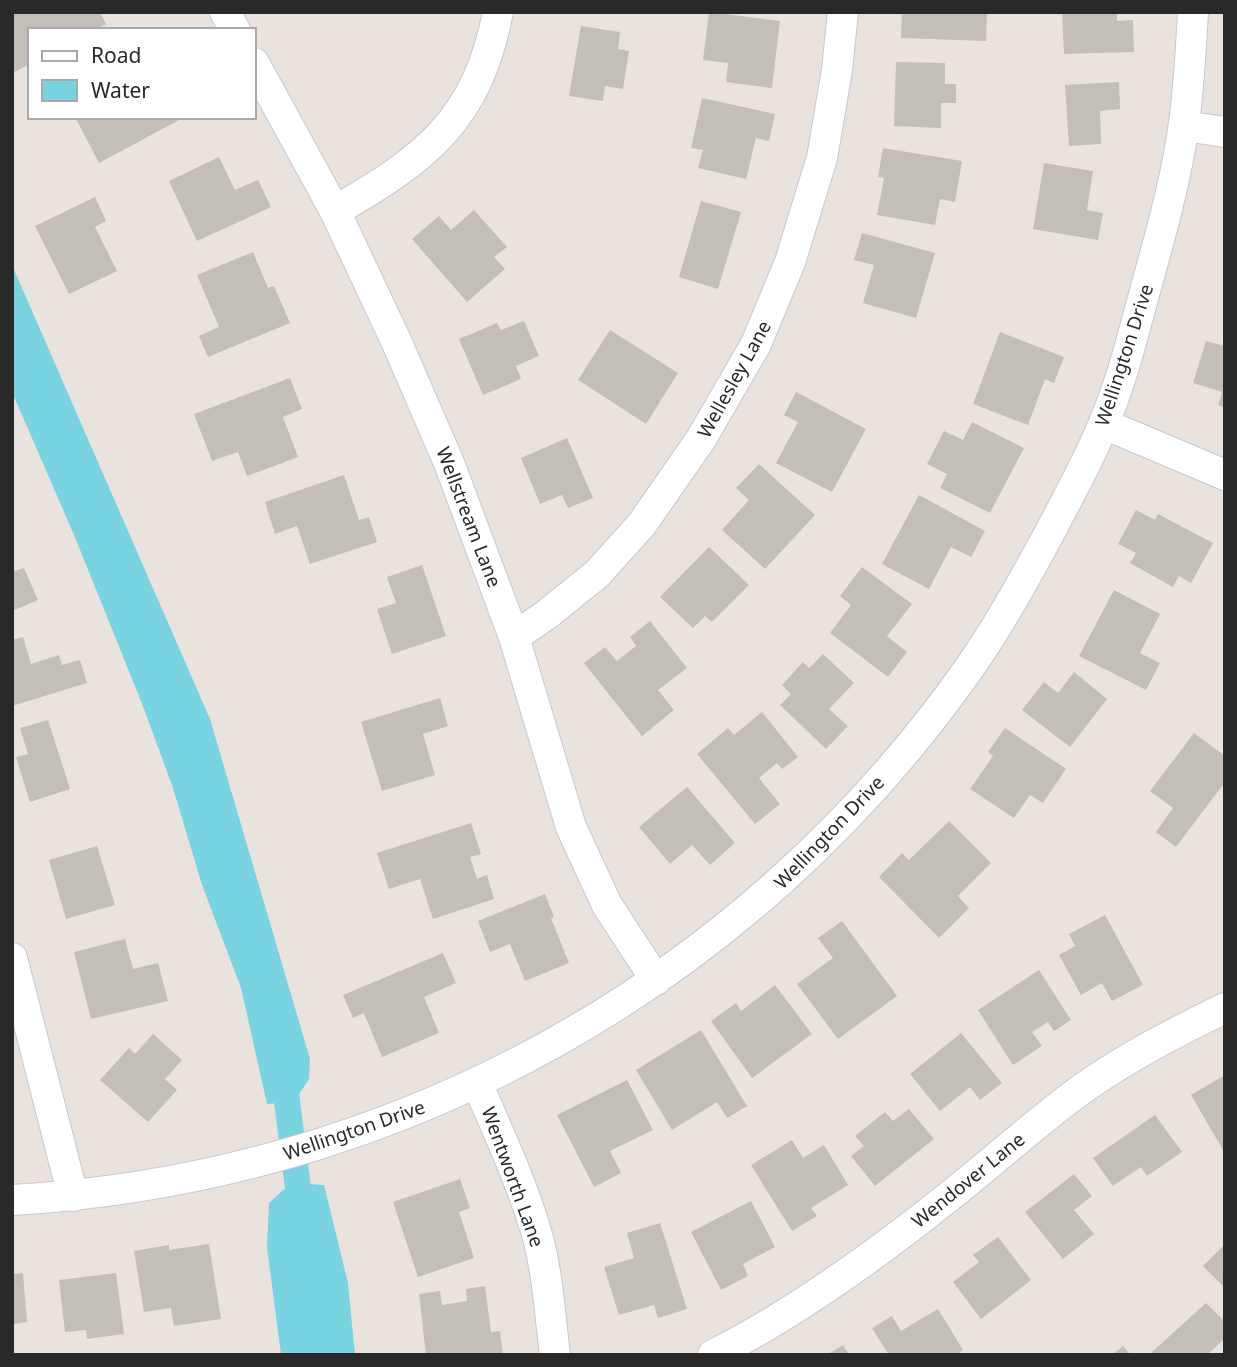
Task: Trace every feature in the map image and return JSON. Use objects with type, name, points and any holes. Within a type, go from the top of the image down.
[{"type":"street","points":[[225,12],[234,28]]},
{"type":"street","points":[[335,211],[395,175],[435,142],[473,88],[488,52],[498,12]]},
{"type":"street","name":"Wellesley Lane","points":[[514,637],[597,574],[642,524],[701,439],[756,344],[790,262],[822,158],[837,70],[843,12]]},
{"type":"street","name":"Wellington Drive","points":[[12,1200],[73,1196],[155,1185],[226,1170],[344,1137],[418,1109],[558,1042],[656,980],[735,921],[804,861],[871,791],[972,665],[1022,584],[1104,424],[1129,348],[1158,243],[1184,126],[1193,12]]},
{"type":"street","name":"Wellstream Lane","points":[[256,67],[335,211],[397,343],[439,439],[514,637],[562,799],[582,853],[620,927],[656,980]]},
{"type":"street","points":[[1184,126],[1225,132]]},
{"type":"street","points":[[1104,424],[1225,475]]},
{"type":"street","points":[[12,958],[73,1196]]},
{"type":"street","name":"Wendover Lane","points":[[713,1355],[765,1326],[886,1244],[946,1199],[1049,1114],[1115,1067],[1225,1008]]},
{"type":"street","name":"Wentworth Lane","points":[[477,1083],[513,1168],[538,1239],[548,1288],[555,1355]]},
{"type":"water","points":[[12,265],[210,719],[310,1059],[309,1079],[294,1102],[267,1104],[241,988],[202,885],[173,788],[74,535],[12,392]]},
{"type":"water","points":[[291,1183],[324,1185],[348,1283],[355,1355],[281,1355],[267,1247],[269,1203]]},
{"type":"building","points":[[12,12],[100,12],[106,24],[99,28],[28,28],[28,65],[12,73]]},
{"type":"building","points":[[709,12],[780,21],[772,88],[726,82],[728,63],[703,60]]},
{"type":"building","points":[[902,12],[987,12],[986,41],[901,38]]},
{"type":"building","points":[[1062,12],[1117,12],[1117,21],[1133,20],[1134,52],[1064,54]]},
{"type":"building","points":[[581,26],[620,32],[618,49],[629,51],[623,89],[605,86],[603,101],[569,96]]},
{"type":"building","points":[[896,62],[945,63],[945,84],[956,84],[956,103],[941,103],[941,128],[894,126]]},
{"type":"building","points":[[1119,82],[1120,109],[1100,111],[1101,144],[1069,146],[1065,85]]},
{"type":"building","points":[[702,98],[775,114],[769,141],[756,138],[746,179],[698,168],[703,150],[691,148]]},
{"type":"building","points":[[76,119],[179,119],[179,120],[99,163]]},
{"type":"building","points":[[883,148],[962,161],[955,202],[940,199],[935,225],[877,215],[884,178],[878,177]]},
{"type":"building","points":[[219,157],[235,190],[258,180],[271,207],[197,241],[169,181]]},
{"type":"building","points":[[1044,163],[1093,171],[1087,210],[1103,213],[1098,240],[1033,229]]},
{"type":"building","points":[[95,197],[106,221],[95,227],[117,271],[69,294],[35,226]]},
{"type":"building","points":[[701,201],[741,212],[718,289],[679,277]]},
{"type":"building","points":[[474,210],[507,247],[494,257],[505,269],[467,302],[412,239],[439,216],[451,230]]},
{"type":"building","points":[[862,233],[935,253],[916,318],[863,303],[874,265],[854,260]]},
{"type":"building","points":[[253,252],[268,288],[274,286],[290,323],[208,357],[199,336],[219,327],[197,275]]},
{"type":"building","points":[[524,321],[539,356],[516,366],[521,379],[483,395],[459,339],[497,323],[501,330]]},
{"type":"building","points":[[610,330],[678,373],[646,424],[578,380]]},
{"type":"building","points":[[1000,332],[1064,357],[1054,383],[1045,379],[1028,425],[973,404]]},
{"type":"building","points":[[1206,341],[1225,346],[1225,408],[1218,405],[1222,392],[1193,383]]},
{"type":"building","points":[[290,378],[302,409],[283,417],[298,457],[247,476],[238,452],[212,461],[194,414]]},
{"type":"building","points":[[796,392],[866,429],[832,492],[776,463],[798,422],[784,415]]},
{"type":"building","points":[[972,422],[1024,448],[990,513],[940,488],[947,474],[927,464],[944,431],[963,440]]},
{"type":"building","points":[[567,438],[593,498],[568,508],[562,495],[540,504],[521,458]]},
{"type":"building","points":[[759,464],[815,515],[765,569],[722,530],[749,500],[736,488]]},
{"type":"building","points":[[344,475],[359,520],[369,517],[377,542],[310,564],[297,526],[275,534],[265,502]]},
{"type":"building","points":[[919,495],[985,531],[971,557],[951,547],[929,589],[882,564]]},
{"type":"building","points":[[1136,510],[1155,520],[1158,514],[1213,543],[1191,583],[1179,576],[1173,587],[1130,563],[1136,553],[1118,544]]},
{"type":"building","points":[[709,547],[749,585],[712,622],[705,616],[693,628],[660,597]]},
{"type":"building","points":[[422,565],[446,636],[392,654],[377,609],[396,603],[387,577]]},
{"type":"building","points":[[862,567],[912,604],[887,636],[907,652],[888,677],[830,633],[851,605],[840,596]]},
{"type":"building","points":[[24,568],[38,600],[12,611],[12,572]]},
{"type":"building","points":[[1114,590],[1160,614],[1140,653],[1160,663],[1146,690],[1079,656]]},
{"type":"building","points":[[650,621],[687,668],[658,690],[674,710],[642,736],[584,663],[605,647],[617,661],[636,646],[630,637]]},
{"type":"building","points":[[23,637],[31,664],[59,655],[62,665],[80,660],[87,683],[12,706],[12,640]]},
{"type":"building","points":[[823,654],[854,683],[829,709],[848,726],[826,749],[780,705],[791,694],[782,685],[803,662],[809,668]]},
{"type":"building","points":[[1074,672],[1107,699],[1070,747],[1022,710],[1044,682],[1058,693]]},
{"type":"building","points":[[440,698],[448,726],[423,734],[435,775],[382,791],[361,722]]},
{"type":"building","points":[[762,712],[798,757],[782,769],[777,763],[759,778],[780,804],[755,824],[697,754],[728,728],[734,735]]},
{"type":"building","points":[[48,720],[70,789],[30,802],[16,757],[28,754],[20,728]]},
{"type":"building","points":[[1005,728],[1066,769],[1043,803],[1030,795],[1014,818],[970,789],[993,756],[988,752]]},
{"type":"building","points":[[1194,733],[1225,756],[1225,782],[1176,847],[1156,832],[1173,808],[1150,791]]},
{"type":"building","points":[[687,787],[735,843],[710,865],[692,845],[670,864],[639,827]]},
{"type":"building","points":[[949,821],[991,863],[958,896],[969,908],[939,938],[879,877],[902,853],[909,860]]},
{"type":"building","points":[[471,823],[481,854],[470,857],[477,879],[487,875],[494,899],[433,919],[420,879],[389,889],[377,853]]},
{"type":"building","points":[[97,846],[115,905],[66,919],[49,860]]},
{"type":"building","points":[[545,894],[554,917],[551,918],[569,963],[525,981],[510,944],[490,952],[478,921]]},
{"type":"building","points":[[1105,915],[1143,985],[1112,1001],[1102,983],[1081,995],[1059,955],[1075,946],[1069,934]]},
{"type":"building","points":[[842,921],[897,996],[838,1039],[797,984],[833,958],[818,938]]},
{"type":"building","points":[[125,939],[133,969],[158,963],[168,1001],[91,1019],[74,952]]},
{"type":"building","points":[[443,953],[456,983],[424,997],[439,1033],[382,1057],[364,1013],[353,1018],[343,995]]},
{"type":"building","points":[[1039,970],[1071,1020],[1054,1031],[1048,1022],[1032,1032],[1042,1046],[1013,1065],[978,1010]]},
{"type":"building","points":[[775,985],[812,1034],[752,1078],[711,1021],[736,1003],[741,1011]]},
{"type":"building","points":[[701,1030],[747,1106],[727,1118],[717,1102],[672,1130],[636,1070]]},
{"type":"building","points":[[961,1033],[1002,1083],[980,1100],[970,1087],[940,1111],[910,1074]]},
{"type":"building","points":[[153,1034],[182,1060],[165,1079],[177,1090],[148,1122],[100,1080],[129,1048],[135,1054]]},
{"type":"building","points":[[1225,1075],[1225,1148],[1223,1150],[1191,1095]]},
{"type":"building","points":[[627,1080],[653,1130],[610,1151],[621,1173],[594,1187],[557,1115]]},
{"type":"building","points":[[909,1109],[934,1139],[875,1186],[851,1156],[864,1146],[855,1136],[885,1112],[893,1121]]},
{"type":"building","points":[[1155,1115],[1182,1152],[1147,1176],[1141,1167],[1113,1186],[1093,1158]]},
{"type":"building","points":[[792,1140],[803,1158],[824,1145],[848,1185],[811,1208],[817,1216],[792,1231],[751,1165]]},
{"type":"building","points":[[1074,1174],[1092,1196],[1074,1210],[1094,1234],[1063,1259],[1025,1212]]},
{"type":"building","points":[[460,1179],[470,1208],[459,1212],[474,1258],[418,1277],[393,1202]]},
{"type":"building","points":[[751,1201],[775,1247],[743,1264],[748,1276],[721,1290],[691,1232]]},
{"type":"building","points":[[660,1223],[687,1309],[658,1318],[654,1305],[619,1315],[604,1267],[634,1258],[627,1233]]},
{"type":"building","points":[[998,1237],[1031,1280],[981,1319],[953,1282],[979,1262],[973,1255]]},
{"type":"building","points":[[209,1244],[221,1319],[174,1326],[171,1308],[144,1312],[134,1251],[169,1245],[169,1250]]},
{"type":"building","points":[[1225,1244],[1225,1288],[1203,1266]]},
{"type":"building","points":[[23,1273],[27,1322],[12,1324],[12,1274]]},
{"type":"building","points":[[116,1273],[124,1334],[87,1339],[86,1330],[65,1332],[59,1280]]},
{"type":"building","points":[[485,1286],[491,1332],[500,1331],[503,1355],[426,1355],[419,1294],[440,1291],[442,1305],[467,1301],[466,1289]]},
{"type":"building","points":[[1206,1303],[1225,1322],[1225,1338],[1207,1355],[1154,1355],[1152,1352]]},
{"type":"building","points":[[938,1309],[963,1350],[956,1355],[889,1355],[872,1328],[892,1316],[901,1331]]},
{"type":"building","points":[[843,1345],[849,1355],[827,1355]]},
{"type":"building","points":[[1123,1346],[1131,1355],[1112,1355]]},
{"type":"waterway","points":[[280,1067],[285,1086],[302,1219]]}]
